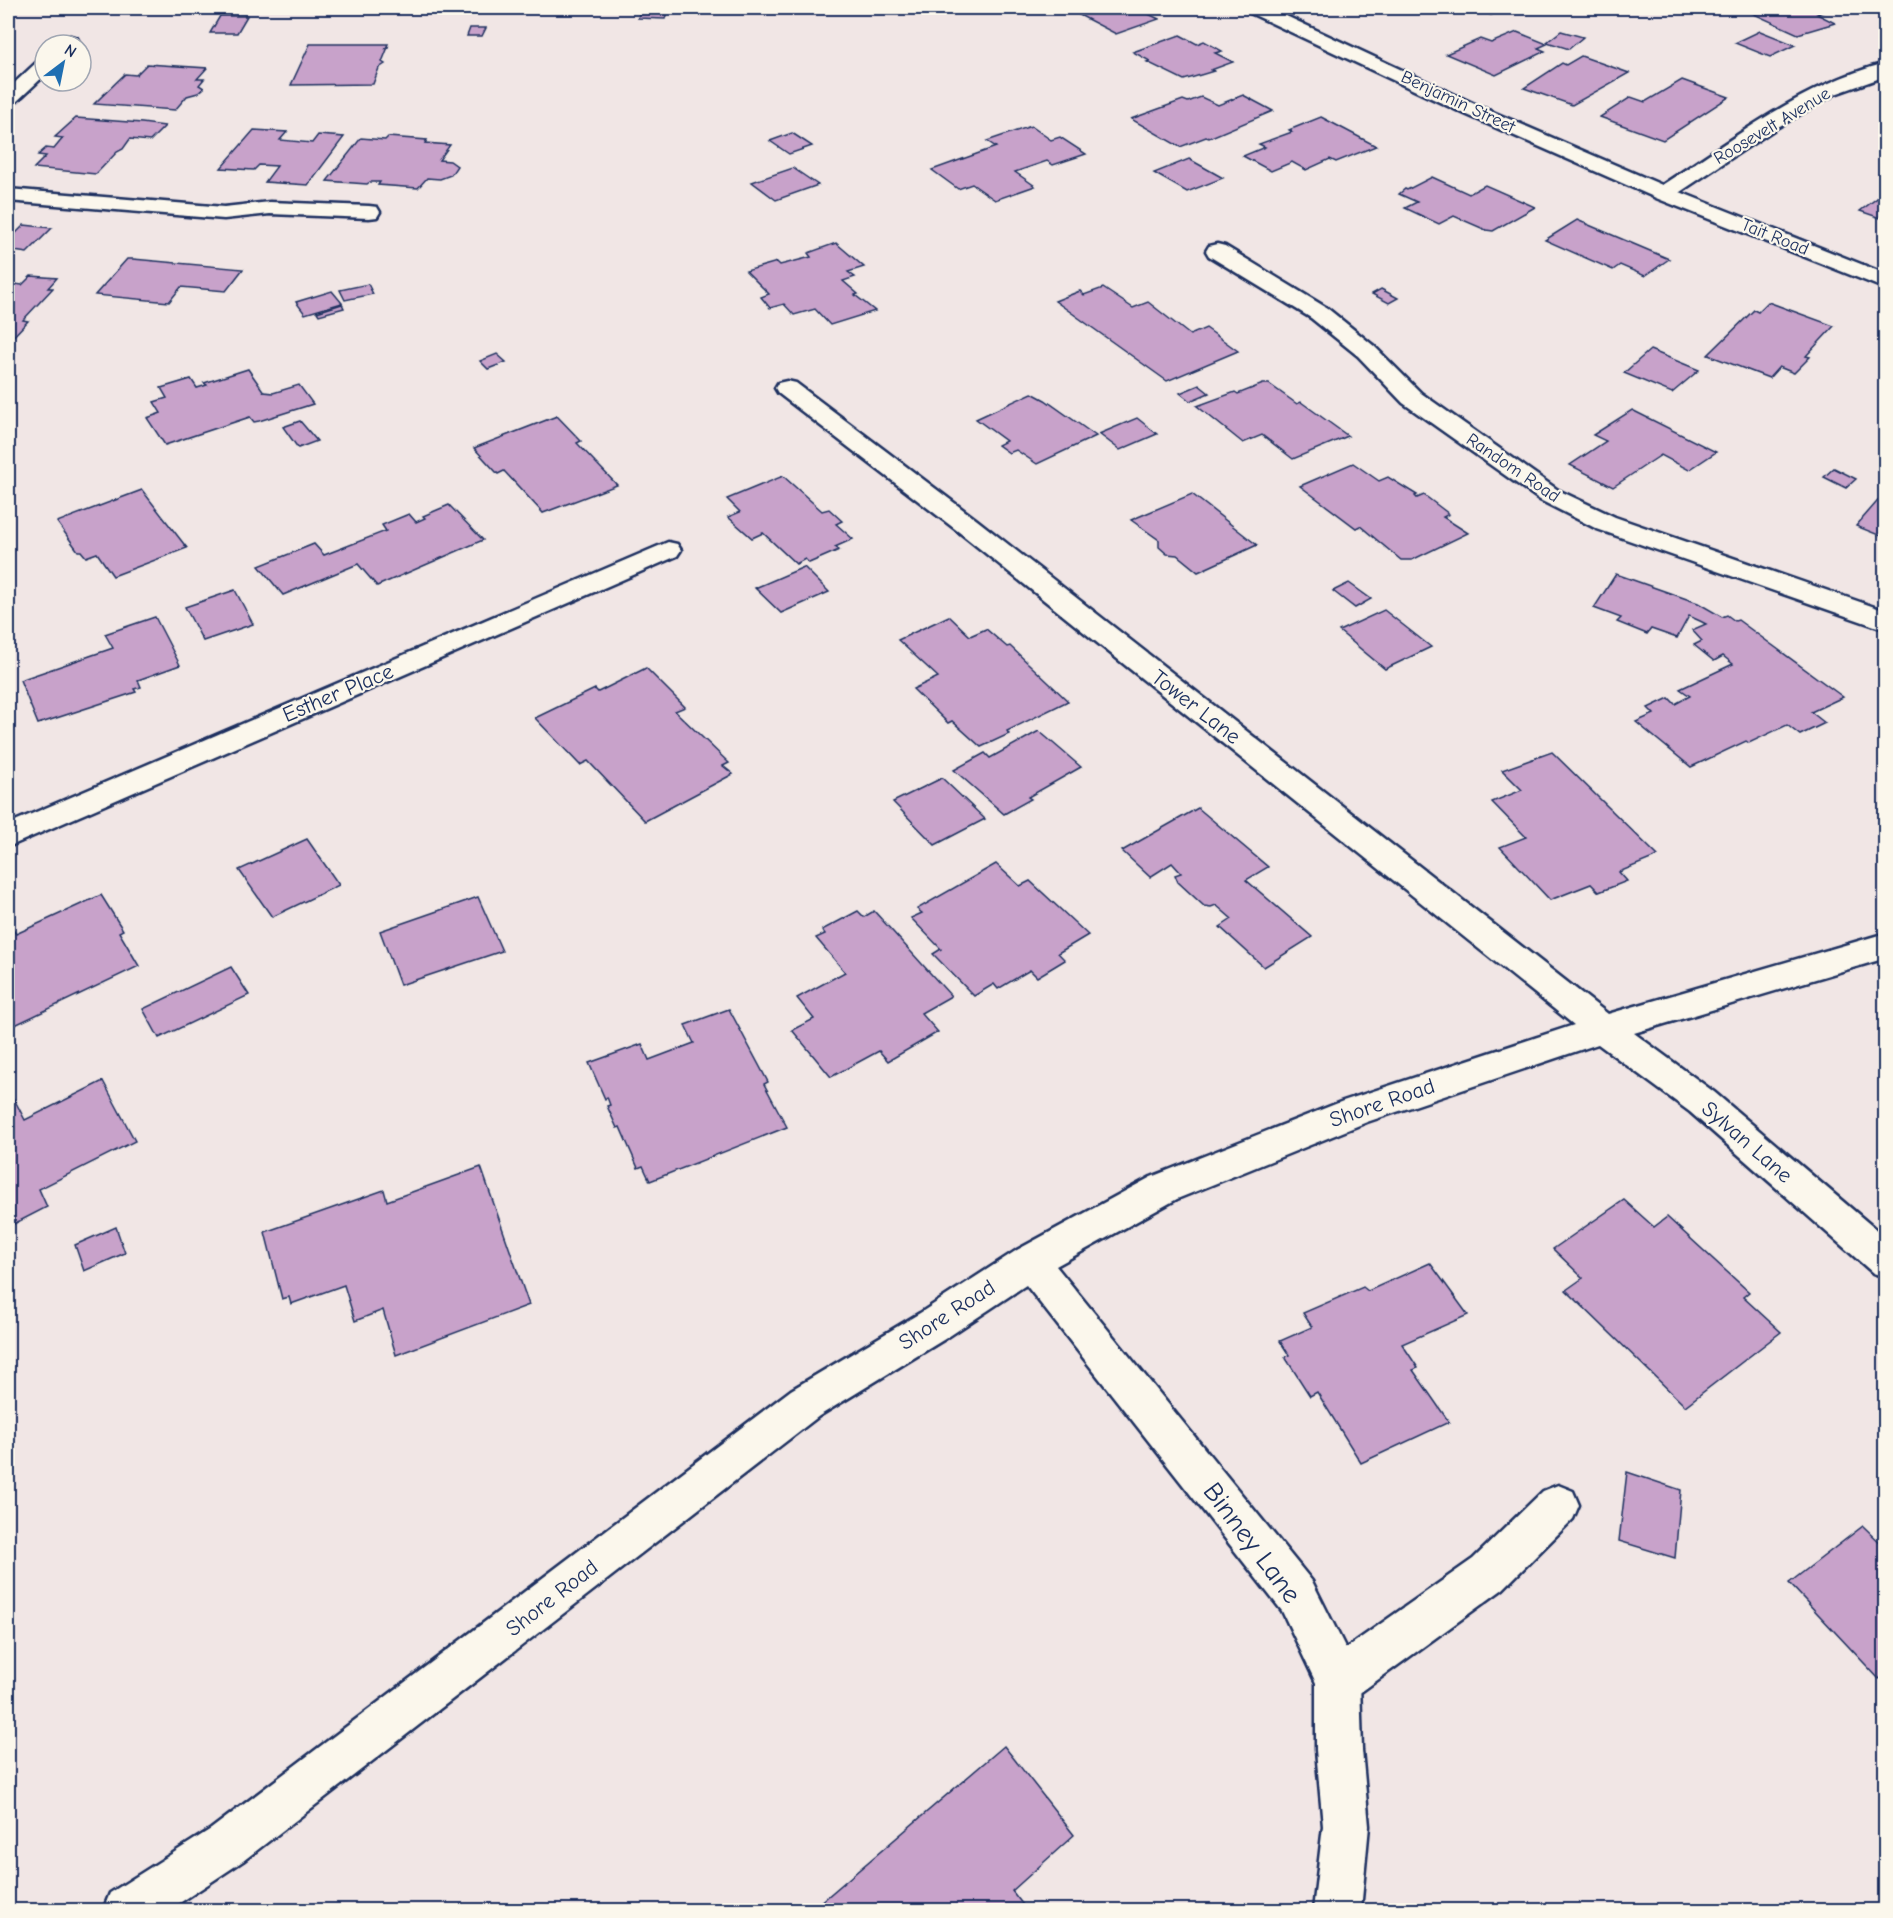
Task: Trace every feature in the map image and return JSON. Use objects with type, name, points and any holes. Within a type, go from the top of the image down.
[{"type":"street","name":"Benjamin Street","points":[[1255,8],[1472,110],[1664,193]]},
{"type":"street","name":"Roosevelt Avenue","points":[[1664,193],[1771,123],[1818,96],[1886,69]]},
{"type":"street","points":[[8,99],[33,75]]},
{"type":"street","name":"Tait Road","points":[[1664,193],[1886,282]]},
{"type":"street","points":[[8,195],[224,213],[270,208],[369,212]]},
{"type":"street","name":"Random Road","points":[[1217,251],[1319,313],[1366,351],[1412,398],[1549,495],[1606,523],[1886,621]]},
{"type":"street","name":"Tower Lane","points":[[787,388],[977,533],[1603,1029]]},
{"type":"street","name":"Esther Place","points":[[8,836],[668,550]]},
{"type":"street","name":"Shore Road","points":[[128,1911],[246,1831],[805,1403],[934,1325],[1030,1262],[1164,1188],[1355,1111],[1603,1029],[1886,945]]},
{"type":"street","name":"Sylvan Lane","points":[[1603,1029],[1702,1102],[1886,1262]]},
{"type":"street","name":"Binney Lane","points":[[1030,1262],[1297,1596],[1338,1681],[1339,1750],[1346,1826],[1337,1911]]},
{"type":"street","points":[[1338,1681],[1488,1574],[1558,1505]]},
{"type":"building","points":[[641,8],[668,8],[665,19],[638,18]]},
{"type":"building","points":[[1066,8],[1138,9],[1159,19],[1116,34]]},
{"type":"building","points":[[1469,8],[1510,8],[1491,15]]},
{"type":"building","points":[[1741,8],[1827,8],[1831,9],[1817,14],[1835,23],[1798,34]]},
{"type":"building","points":[[1848,8],[1876,8],[1862,14]]},
{"type":"building","points":[[1876,8],[1886,8],[1886,13]]},
{"type":"building","points":[[220,16],[247,16],[237,33],[210,33]]},
{"type":"building","points":[[470,28],[486,28],[482,36],[467,36]]},
{"type":"building","points":[[1561,31],[1583,37],[1569,49],[1547,42]]},
{"type":"building","points":[[1760,31],[1795,45],[1770,57],[1735,43]]},
{"type":"building","points":[[1517,32],[1547,44],[1538,48],[1545,51],[1496,75],[1446,54],[1480,39],[1491,43]]},
{"type":"building","points":[[1180,35],[1197,44],[1204,41],[1222,51],[1215,53],[1233,62],[1211,70],[1214,71],[1184,80],[1147,62],[1150,61],[1133,52]]},
{"type":"building","points":[[310,44],[388,44],[386,48],[388,47],[382,62],[385,64],[379,68],[373,84],[291,85]]},
{"type":"building","points":[[1581,56],[1629,73],[1572,105],[1524,88],[1562,63],[1566,65]]},
{"type":"building","points":[[147,64],[207,68],[197,79],[204,79],[199,85],[204,88],[198,93],[187,96],[175,110],[94,104],[125,74],[136,75]]},
{"type":"building","points":[[1682,80],[1729,97],[1663,140],[1600,117],[1631,97],[1645,102]]},
{"type":"building","points":[[1243,95],[1273,111],[1209,138],[1206,137],[1180,147],[1131,119],[1183,100],[1188,102],[1201,97],[1218,105]]},
{"type":"building","points":[[1321,117],[1376,146],[1336,162],[1330,159],[1306,170],[1292,162],[1271,171],[1243,156],[1265,147],[1259,144],[1292,132],[1289,130]]},
{"type":"building","points":[[76,118],[165,126],[150,141],[130,139],[123,149],[117,152],[96,174],[34,168],[46,156],[38,155],[46,148],[54,149],[63,138],[55,137]]},
{"type":"building","points":[[1031,126],[1051,140],[1060,137],[1086,154],[1053,165],[1047,161],[1015,172],[1035,186],[995,200],[972,184],[958,189],[932,170],[996,147],[987,141]]},
{"type":"building","points":[[254,130],[287,132],[280,140],[312,143],[318,135],[344,137],[308,185],[265,182],[277,166],[259,165],[254,170],[221,168]]},
{"type":"building","points":[[792,133],[812,146],[789,154],[770,141]]},
{"type":"building","points":[[388,137],[427,140],[425,143],[450,145],[439,160],[450,161],[457,166],[451,175],[440,179],[427,178],[418,188],[378,185],[380,182],[367,184],[327,181],[361,138],[385,140]]},
{"type":"building","points":[[1189,159],[1223,178],[1187,192],[1154,173]]},
{"type":"building","points":[[793,168],[818,185],[776,200],[752,182]]},
{"type":"building","points":[[1432,177],[1469,194],[1485,185],[1535,207],[1493,231],[1454,216],[1439,224],[1405,208],[1417,202],[1399,194]]},
{"type":"building","points":[[1884,193],[1886,220],[1860,211]]},
{"type":"building","points":[[1577,220],[1669,259],[1645,276],[1620,265],[1613,270],[1545,240]]},
{"type":"building","points":[[24,225],[52,228],[27,253],[8,250],[8,241]]},
{"type":"building","points":[[836,243],[864,267],[848,272],[855,277],[843,281],[858,294],[855,295],[875,311],[830,325],[815,309],[794,315],[784,304],[770,308],[761,297],[769,294],[746,271],[777,262],[780,265],[811,257],[808,253]]},
{"type":"building","points":[[127,259],[243,269],[226,291],[181,287],[169,302],[95,295]]},
{"type":"building","points":[[31,276],[57,278],[48,288],[53,288],[23,320],[28,321],[8,342],[8,283],[22,285]]},
{"type":"building","points":[[368,284],[373,294],[345,300],[340,290]]},
{"type":"building","points":[[1103,288],[1133,308],[1148,302],[1190,335],[1206,328],[1238,351],[1167,381],[1055,301],[1080,291],[1084,295]]},
{"type":"building","points":[[1381,289],[1398,298],[1389,303],[1372,294]]},
{"type":"building","points":[[332,291],[342,303],[305,314],[296,302]]},
{"type":"building","points":[[1768,302],[1834,326],[1806,356],[1810,357],[1794,373],[1779,367],[1769,378],[1708,355],[1754,310],[1758,312]]},
{"type":"building","points":[[342,304],[344,308],[319,315],[317,312]]},
{"type":"building","points":[[1650,350],[1699,370],[1672,393],[1624,373]]},
{"type":"building","points":[[497,354],[506,362],[488,369],[480,361]]},
{"type":"building","points":[[248,369],[264,392],[273,393],[299,385],[313,404],[259,421],[254,422],[250,417],[165,445],[147,418],[161,413],[154,402],[167,398],[161,388],[191,379],[197,388],[207,385],[204,383]]},
{"type":"building","points":[[1269,384],[1297,404],[1301,402],[1348,436],[1293,459],[1262,435],[1243,443],[1197,406]]},
{"type":"building","points":[[1199,385],[1209,393],[1190,401],[1180,393]]},
{"type":"building","points":[[1032,393],[1096,436],[1037,464],[1016,450],[1009,453],[998,445],[1006,441],[976,419]]},
{"type":"building","points":[[1632,410],[1716,452],[1689,470],[1661,455],[1613,487],[1570,465],[1606,441],[1593,435]]},
{"type":"building","points":[[557,416],[581,441],[577,443],[617,485],[543,513],[504,471],[498,474],[474,448]]},
{"type":"building","points":[[1137,418],[1157,434],[1120,450],[1099,434]]},
{"type":"building","points":[[300,421],[317,441],[298,448],[283,427]]},
{"type":"building","points":[[1353,463],[1379,481],[1388,477],[1417,495],[1415,496],[1417,498],[1424,495],[1449,514],[1443,517],[1468,533],[1412,560],[1401,560],[1360,526],[1356,528],[1300,486]]},
{"type":"building","points":[[1834,468],[1856,479],[1846,488],[1824,477]]},
{"type":"building","points":[[783,476],[822,511],[829,509],[842,521],[836,524],[853,539],[835,547],[839,550],[809,563],[805,559],[796,564],[763,533],[752,538],[728,517],[740,512],[727,499]]},
{"type":"building","points":[[142,490],[187,548],[113,576],[97,553],[86,557],[78,551],[57,522]]},
{"type":"building","points":[[1192,494],[1257,545],[1198,572],[1177,555],[1167,554],[1159,547],[1159,540],[1131,520]]},
{"type":"building","points":[[1882,496],[1886,497],[1886,538],[1856,526]]},
{"type":"building","points":[[449,505],[483,540],[377,586],[358,564],[283,595],[259,566],[314,544],[324,555],[386,531],[382,525],[409,514],[416,522],[425,518],[423,516]]},
{"type":"building","points":[[804,567],[829,592],[781,613],[755,588]]},
{"type":"building","points":[[1616,574],[1698,603],[1722,617],[1727,615],[1735,621],[1738,620],[1843,697],[1811,712],[1825,723],[1800,735],[1787,725],[1691,767],[1636,722],[1654,714],[1648,708],[1669,698],[1675,704],[1690,696],[1680,689],[1733,664],[1723,656],[1714,661],[1694,645],[1702,641],[1692,630],[1706,624],[1689,616],[1677,638],[1651,629],[1647,634],[1617,622],[1621,618],[1594,608]]},
{"type":"building","points":[[1349,583],[1371,599],[1355,608],[1333,591]]},
{"type":"building","points":[[235,590],[253,624],[203,641],[185,607]]},
{"type":"building","points":[[1384,610],[1431,647],[1385,669],[1339,631]]},
{"type":"building","points":[[949,616],[970,636],[986,629],[1007,647],[1010,646],[1068,701],[1007,731],[1009,734],[981,747],[952,721],[948,723],[913,689],[938,677],[898,640]]},
{"type":"building","points":[[155,617],[180,665],[138,680],[141,687],[134,689],[136,692],[38,724],[20,680],[113,648],[105,634]]},
{"type":"building","points":[[646,668],[685,707],[675,711],[729,763],[723,766],[733,774],[645,821],[588,761],[580,765],[535,718],[595,689],[598,692]]},
{"type":"building","points":[[1039,731],[1081,767],[1028,797],[1031,799],[1004,814],[954,770],[985,753],[990,758]]},
{"type":"building","points":[[1552,752],[1658,856],[1619,872],[1627,881],[1599,892],[1591,884],[1550,900],[1500,847],[1526,837],[1492,802],[1522,790],[1502,770]]},
{"type":"building","points":[[942,778],[985,819],[935,845],[893,802]]},
{"type":"building","points":[[1198,808],[1268,867],[1246,880],[1312,937],[1264,967],[1220,927],[1232,919],[1216,905],[1204,906],[1178,882],[1175,875],[1181,873],[1172,863],[1150,877],[1122,851]]},
{"type":"building","points":[[307,839],[339,885],[272,917],[239,870]]},
{"type":"building","points":[[996,864],[1020,886],[1030,881],[1088,935],[1058,953],[1065,960],[1037,977],[1030,970],[998,989],[994,984],[974,996],[933,954],[941,949],[911,918],[922,913],[917,909]]},
{"type":"building","points":[[101,895],[123,930],[119,932],[139,966],[15,1025],[8,1016],[8,935],[14,931],[16,934]]},
{"type":"building","points":[[478,897],[502,951],[400,985],[380,931]]},
{"type":"building","points":[[858,911],[864,917],[874,911],[951,996],[921,1013],[938,1032],[888,1061],[879,1051],[831,1077],[792,1030],[814,1019],[797,998],[845,972],[816,938],[825,934],[822,930]]},
{"type":"building","points":[[231,967],[249,995],[159,1038],[143,1009]]},
{"type":"building","points":[[729,1009],[768,1082],[764,1084],[787,1127],[650,1181],[643,1166],[638,1168],[620,1127],[617,1128],[607,1106],[610,1105],[607,1097],[605,1099],[589,1063],[642,1044],[649,1060],[694,1043],[685,1025]]},
{"type":"building","points":[[103,1081],[135,1141],[39,1189],[47,1207],[8,1227],[8,1102],[14,1099],[25,1120]]},
{"type":"building","points":[[481,1167],[529,1305],[396,1355],[383,1310],[355,1321],[344,1285],[291,1304],[289,1297],[282,1299],[265,1232],[384,1190],[387,1201]]},
{"type":"building","points":[[1624,1200],[1654,1227],[1667,1217],[1749,1292],[1743,1297],[1781,1332],[1685,1406],[1566,1290],[1583,1278],[1553,1249]]},
{"type":"building","points":[[116,1227],[125,1253],[84,1271],[75,1245]]},
{"type":"building","points":[[1430,1263],[1468,1315],[1402,1344],[1418,1368],[1413,1370],[1449,1422],[1361,1463],[1317,1392],[1310,1396],[1285,1357],[1289,1355],[1280,1341],[1312,1327],[1303,1313],[1363,1287],[1368,1291]]},
{"type":"building","points":[[1627,1472],[1681,1490],[1675,1558],[1619,1541]]},
{"type":"building","points":[[1863,1526],[1886,1548],[1886,1673],[1879,1679],[1789,1583]]},
{"type":"building","points":[[1004,1746],[1074,1835],[1012,1891],[1027,1910],[812,1910]]}]
